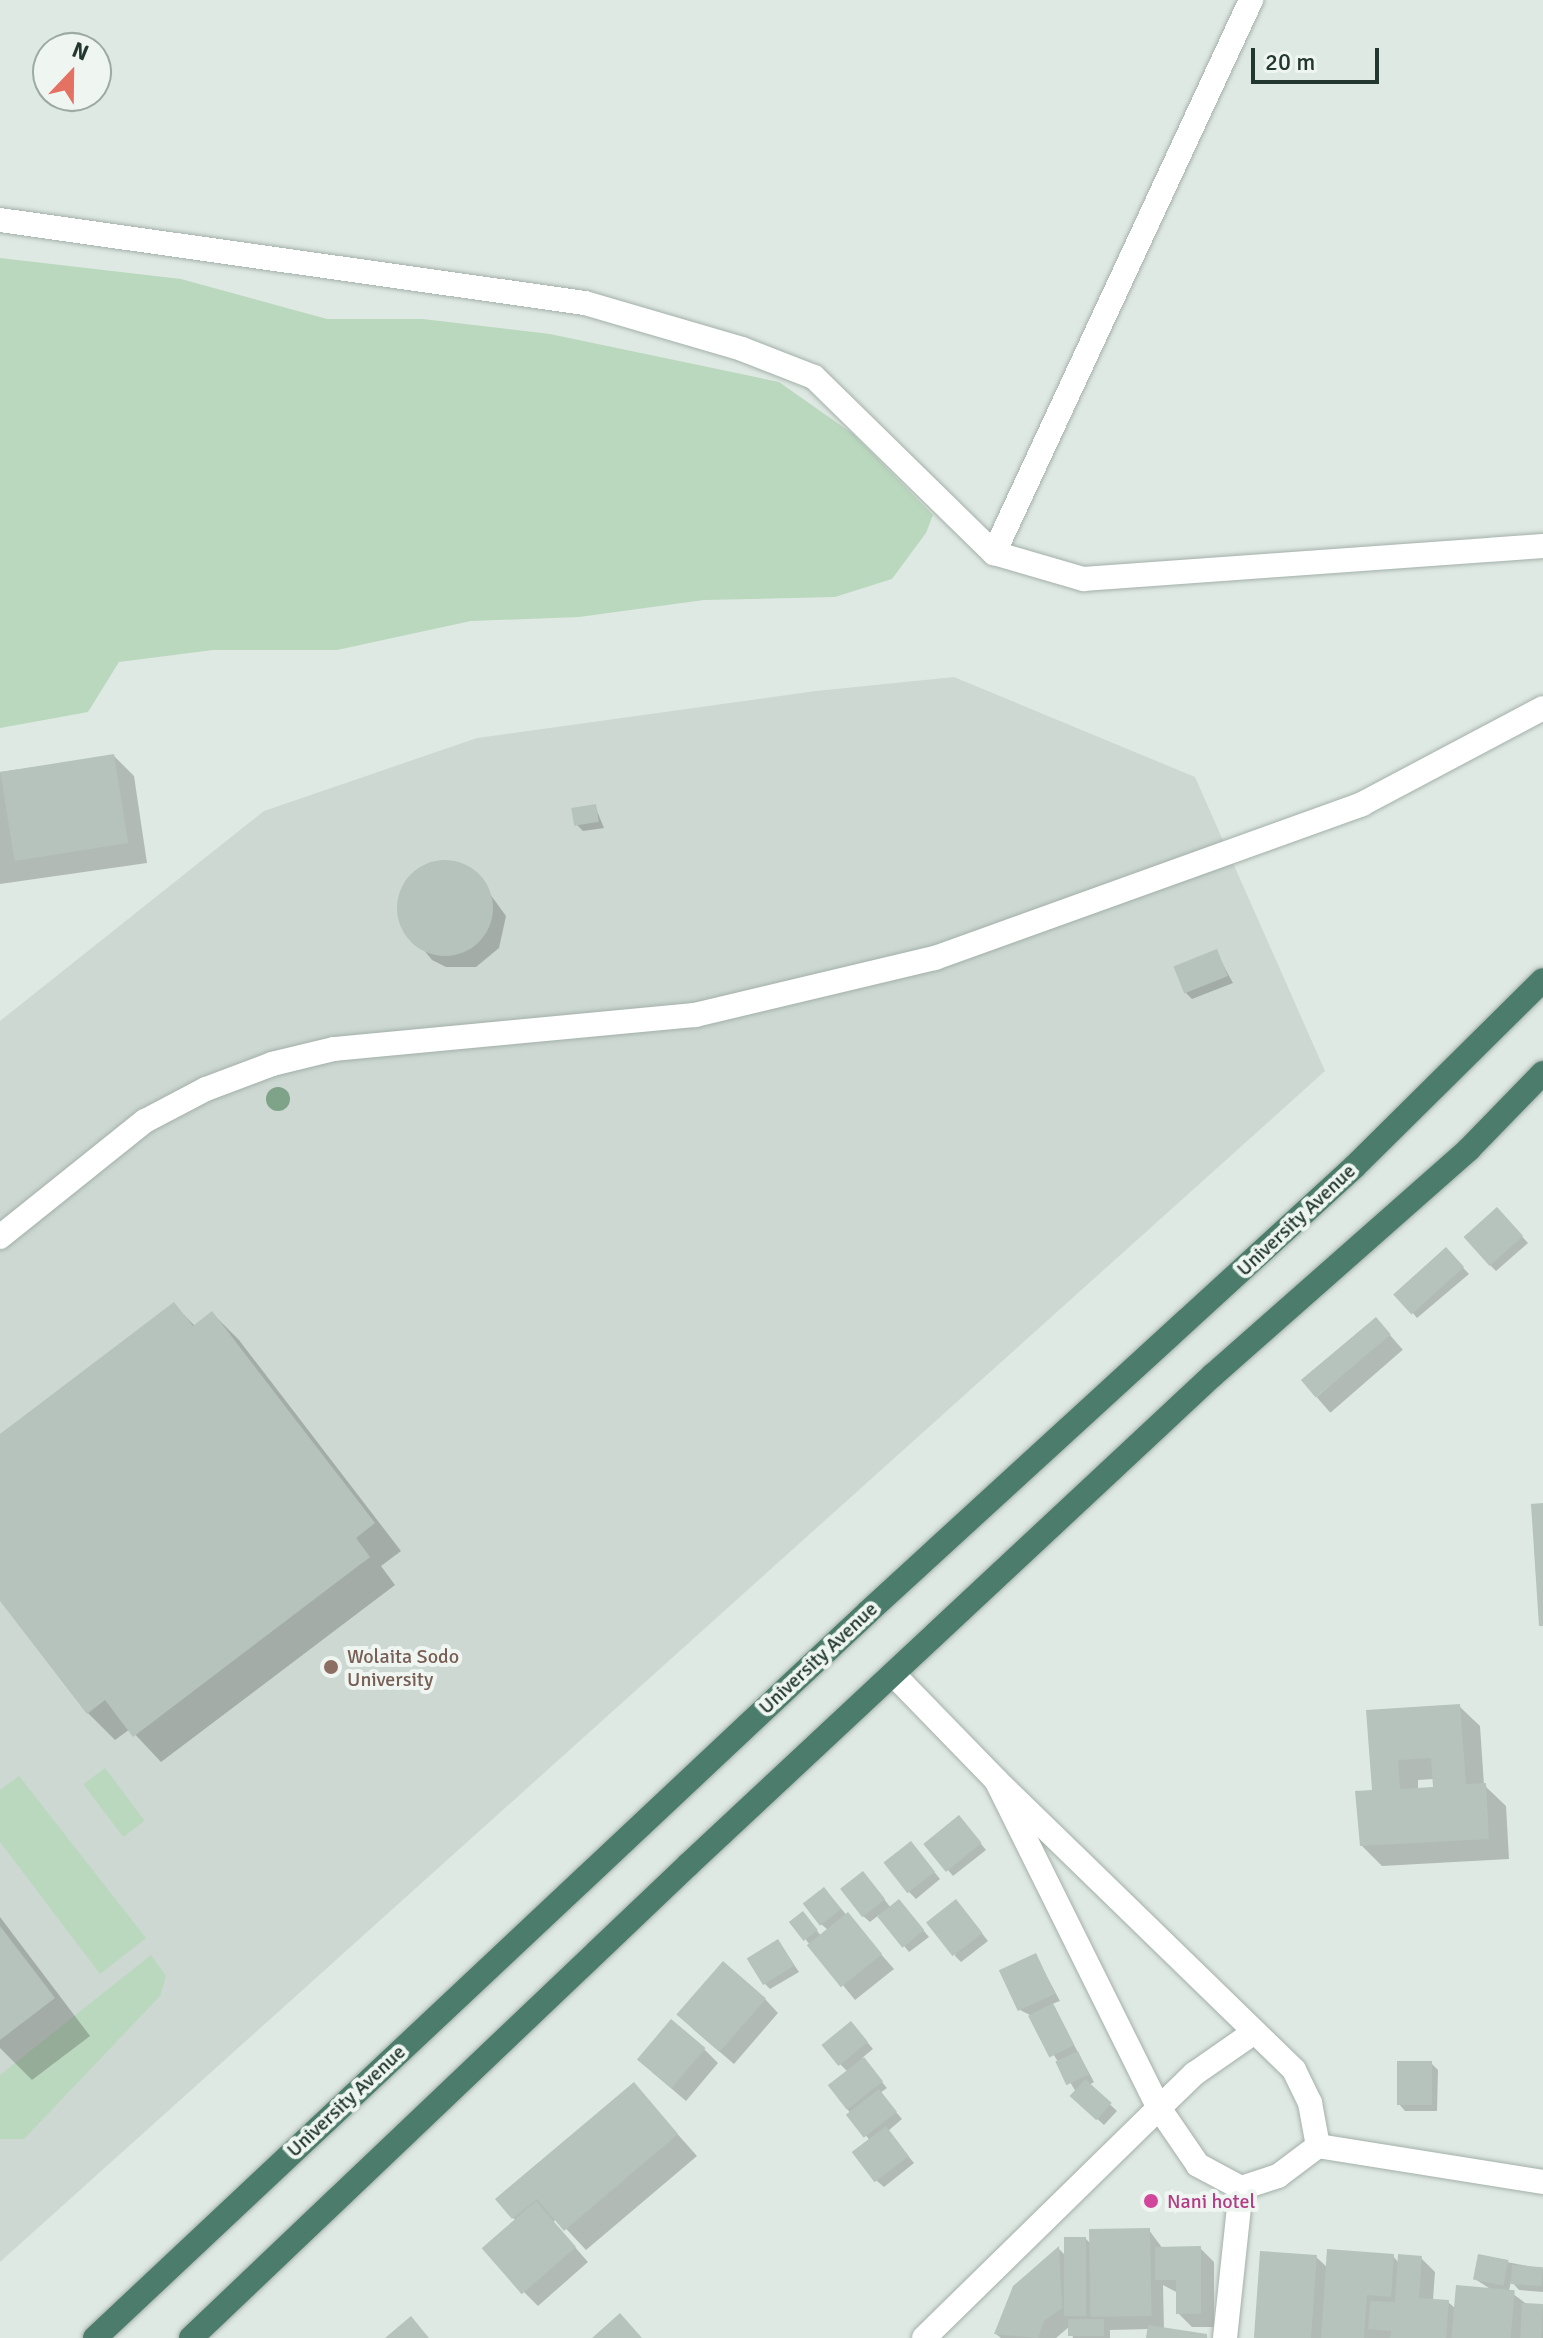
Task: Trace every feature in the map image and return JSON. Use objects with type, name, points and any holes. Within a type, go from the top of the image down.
[{"type":"highway","name":"University Avenue","points":[[95,2338],[868,1612],[1355,1166],[1543,980]]},
{"type":"highway","points":[[191,2338],[688,1865],[895,1676],[1213,1375],[1469,1149],[1543,1073]]},
{"type":"street","points":[[994,553],[1251,0]]},
{"type":"street","points":[[0,220],[585,303],[742,349],[814,377],[994,553],[1083,579],[1543,546]]},
{"type":"street","points":[[0,1237],[145,1121],[206,1089],[272,1064],[334,1049],[695,1015],[935,958],[1362,804],[1543,708]]},
{"type":"street","points":[[895,1676],[996,1780],[1294,2070],[1310,2103],[1318,2146]]},
{"type":"street","points":[[996,1780],[1159,2108],[1198,2165],[1241,2188],[1278,2176],[1318,2146],[1543,2182]]},
{"type":"street","points":[[924,2338],[1194,2074],[1253,2033]]},
{"type":"street","points":[[1225,2338],[1241,2188]]},
{"type":"shaded area","name":"Wolaita Sodo University","points":[[954,677],[1195,777],[1325,1071],[0,2262],[0,1021],[264,811],[477,738],[816,691]]},
{"type":"green space","points":[[0,258],[181,279],[327,319],[423,319],[550,334],[779,382],[853,434],[933,515],[926,533],[892,579],[835,597],[704,600],[579,617],[471,621],[337,650],[213,650],[119,662],[88,712],[0,728]]},
{"type":"green space","points":[[105,1768],[145,1821],[123,1837],[83,1784]]},
{"type":"green space","points":[[19,1776],[146,1938],[100,1974],[0,1842],[0,1790]]},
{"type":"green space","points":[[151,1955],[166,1976],[160,1996],[24,2139],[0,2139],[0,2075]]},
{"type":"building","points":[[114,754],[128,843],[14,861],[0,772]]},
{"type":"building","points":[[596,804],[599,822],[574,826],[571,808]]},
{"type":"building","points":[[445,860],[463,864],[479,874],[489,890],[493,908],[489,926],[479,942],[463,952],[445,956],[427,952],[411,942],[401,926],[397,908],[401,890],[411,874],[427,864]]},
{"type":"building","points":[[1217,949],[1228,976],[1184,993],[1173,967]]},
{"type":"building","points":[[1497,1207],[1523,1236],[1490,1266],[1464,1237]]},
{"type":"building","points":[[1446,1247],[1464,1267],[1411,1315],[1393,1295]]},
{"type":"building","points":[[174,1302],[193,1326],[212,1311],[375,1523],[356,1538],[370,1557],[133,1737],[105,1700],[87,1714],[0,1601],[0,1434]]},
{"type":"building","points":[[1376,1317],[1391,1335],[1316,1398],[1301,1380]]},
{"type":"building","points":[[1543,1503],[1543,1626],[1539,1626],[1531,1504]]},
{"type":"building","points":[[1460,1704],[1466,1784],[1486,1783],[1489,1839],[1360,1846],[1355,1791],[1372,1790],[1366,1710]],"holes":[[[1431,1758],[1433,1787],[1400,1789],[1398,1760]]]},
{"type":"building","points":[[959,1815],[982,1843],[946,1872],[923,1844]]},
{"type":"building","points":[[911,1841],[935,1872],[907,1893],[883,1863]]},
{"type":"building","points":[[863,1871],[885,1899],[862,1917],[840,1889]]},
{"type":"building","points":[[824,1887],[841,1909],[820,1926],[803,1904]]},
{"type":"building","points":[[899,1899],[924,1930],[902,1948],[877,1917]]},
{"type":"building","points":[[956,1899],[982,1933],[953,1956],[926,1922]]},
{"type":"building","points":[[803,1911],[818,1930],[804,1941],[789,1922]]},
{"type":"building","points":[[848,1912],[882,1954],[841,1987],[807,1945]]},
{"type":"building","points":[[0,1926],[55,1998],[0,2040]]},
{"type":"building","points":[[778,1939],[794,1965],[763,1985],[747,1959]]},
{"type":"building","points":[[1036,1953],[1055,1994],[1018,2011],[999,1970]]},
{"type":"building","points":[[723,1961],[766,1998],[719,2052],[676,2015]]},
{"type":"building","points":[[1053,2003],[1074,2045],[1049,2058],[1028,2016]]},
{"type":"building","points":[[671,2019],[705,2048],[671,2089],[637,2060]]},
{"type":"building","points":[[851,2021],[868,2042],[838,2066],[821,2045]]},
{"type":"building","points":[[1078,2051],[1089,2075],[1066,2085],[1055,2062]]},
{"type":"building","points":[[864,2057],[883,2081],[847,2110],[828,2085]]},
{"type":"building","points":[[1397,2061],[1432,2061],[1432,2105],[1397,2105]]},
{"type":"building","points":[[1085,2079],[1112,2103],[1096,2120],[1070,2096]]},
{"type":"building","points":[[634,2082],[678,2134],[564,2231],[537,2199],[512,2219],[495,2199]]},
{"type":"building","points":[[879,2089],[897,2112],[864,2138],[846,2115]]},
{"type":"building","points":[[886,2126],[909,2156],[875,2182],[852,2152]]},
{"type":"building","points":[[536,2201],[576,2247],[522,2294],[482,2248]]},
{"type":"building","points":[[1150,2228],[1152,2316],[1091,2317],[1089,2229]]},
{"type":"building","points":[[1064,2237],[1086,2237],[1086,2316],[1064,2316]]},
{"type":"building","points":[[1059,2246],[1062,2308],[1044,2321],[1038,2338],[994,2334],[1013,2286]]},
{"type":"building","points":[[1201,2246],[1201,2314],[1176,2314],[1176,2280],[1155,2280],[1155,2247]]},
{"type":"building","points":[[1327,2249],[1394,2254],[1391,2297],[1367,2295],[1364,2338],[1321,2338]]},
{"type":"building","points":[[1260,2251],[1317,2255],[1311,2338],[1254,2338]]},
{"type":"building","points":[[1398,2254],[1422,2256],[1419,2298],[1449,2300],[1446,2338],[1390,2338],[1391,2331],[1368,2329],[1370,2301],[1395,2302]]},
{"type":"building","points":[[1478,2254],[1508,2260],[1503,2285],[1473,2280]]},
{"type":"building","points":[[1512,2265],[1543,2267],[1542,2286],[1511,2284]]},
{"type":"building","points":[[1456,2285],[1515,2290],[1511,2338],[1451,2338]]},
{"type":"building","points":[[1522,2303],[1543,2304],[1541,2338],[1520,2338]]},
{"type":"building","points":[[620,2313],[642,2338],[592,2338]]},
{"type":"building","points":[[411,2316],[429,2338],[385,2338]]},
{"type":"building","points":[[1068,2319],[1104,2319],[1104,2336],[1068,2336]]},
{"type":"building","points":[[1148,2325],[1207,2334],[1207,2338],[1146,2338]]},
{"type":"place","name":"Wolaita Sodo University","points":[[331,1667]]},
{"type":"place","name":"Nani hotel","points":[[1151,2201]]}]
